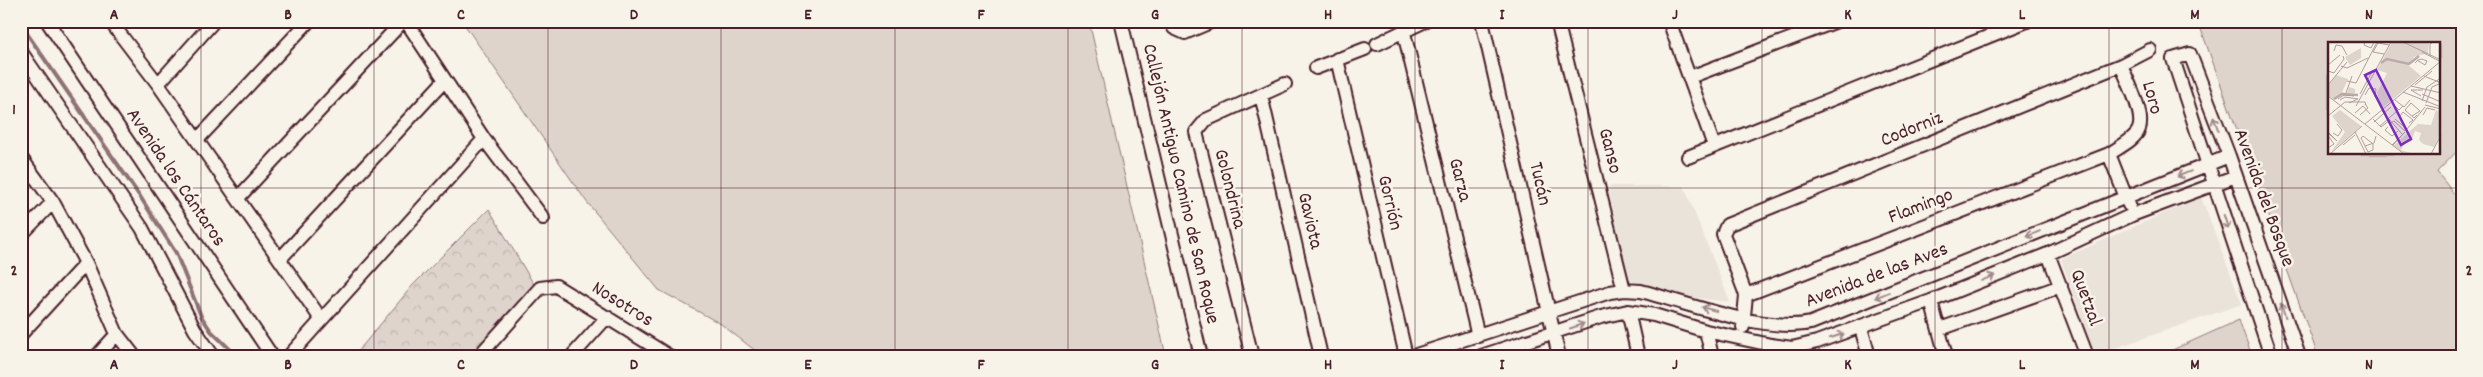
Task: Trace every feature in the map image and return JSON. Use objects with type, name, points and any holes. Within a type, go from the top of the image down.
[{"type":"street","name":"Avenida los Cántaros","points":[[47,21],[272,356]]},
{"type":"street","points":[[158,84],[214,21]]},
{"type":"street","points":[[197,140],[310,21]]},
{"type":"street","points":[[238,198],[404,21],[484,139],[543,218]]},
{"type":"street","name":"Callejón Antiguo Camino de San Roque","points":[[1121,21],[1201,356]]},
{"type":"street","points":[[1172,25],[1185,33],[1213,21]]},
{"type":"street","points":[[1316,68],[1404,33],[1425,21]]},
{"type":"street","name":"Tucán","points":[[1482,21],[1559,356]]},
{"type":"street","name":"Ganso","points":[[1557,21],[1624,290]]},
{"type":"street","points":[[1669,21],[1714,146]]},
{"type":"street","points":[[1690,76],[1837,21]]},
{"type":"street","points":[[1688,157],[2027,21]]},
{"type":"street","points":[[115,23],[321,319]]},
{"type":"street","name":"Garza","points":[[1404,33],[1478,336]]},
{"type":"street","name":"Loro","points":[[2109,154],[2134,137],[2139,129],[2139,111],[2121,65],[2150,50]]},
{"type":"street","points":[[21,52],[142,228],[195,330],[214,356]]},
{"type":"street","name":"Avenida del Bosque","points":[[2270,356],[2173,59],[2190,54],[2229,156],[2299,356]]},
{"type":"street","name":"Gorrión","points":[[1337,59],[1406,356]]},
{"type":"street","name":"Codorniz","points":[[1746,294],[1723,234],[1727,225],[2121,65]]},
{"type":"street","points":[[280,259],[445,80]]},
{"type":"street","name":"Golondrina","points":[[1252,356],[1196,132],[1206,120],[1285,84]]},
{"type":"street","name":"Gaviota","points":[[1261,94],[1321,356]]},
{"type":"street","points":[[290,356],[321,319],[484,139]]},
{"type":"street","points":[[2109,154],[2127,197],[2132,215]]},
{"type":"street","name":"Flamingo","points":[[1746,294],[2109,154]]},
{"type":"street","name":"Avenida de las Aves","points":[[1413,356],[1610,292],[1624,290],[1641,291],[1744,318],[1789,325],[1811,323],[2229,156]]},
{"type":"street","points":[[21,158],[53,202],[86,263],[117,334],[134,356]]},
{"type":"street","name":"Avenida de las Aves","points":[[1485,355],[1554,334],[1601,317],[1628,311],[1654,315],[1706,331],[1793,352],[1931,301],[2048,254],[2132,215],[2236,176]]},
{"type":"street","points":[[21,235],[53,202]]},
{"type":"street","name":"Quetzal","points":[[2048,254],[2086,356]]},
{"type":"street","points":[[21,334],[86,263]]},
{"type":"street","name":"Nosotros","points":[[478,356],[540,288],[556,286],[669,356]]},
{"type":"street","points":[[1940,329],[2061,286]]},
{"type":"street","points":[[1740,338],[1746,294]]},
{"type":"street","points":[[1931,301],[1946,356]]},
{"type":"street","points":[[1628,311],[1638,356]]},
{"type":"street","points":[[572,356],[607,317]]},
{"type":"street","points":[[1861,328],[1870,356]]},
{"type":"street","points":[[1706,331],[1712,356]]},
{"type":"street","points":[[97,356],[117,334]]},
{"type":"shaded area","points":[[1608,186],[1684,186],[1730,302],[1689,297],[1628,280]]},
{"type":"shaded area","points":[[2201,197],[2242,304],[2095,355],[2061,259]]},
{"type":"green space","points":[[462,21],[1089,21],[1166,356],[762,356],[721,324],[659,290],[586,201]]},
{"type":"green space","points":[[2198,21],[2462,21],[2462,146],[2437,172],[2462,204],[2462,356],[2318,356]]},
{"type":"green space","points":[[489,209],[536,288],[475,356],[354,356],[413,285]]},
{"type":"green space","points":[[2239,320],[2252,356],[2159,356]]},
{"type":"waterway","points":[[21,25],[141,198],[176,253],[201,316],[211,331],[237,356]]}]
